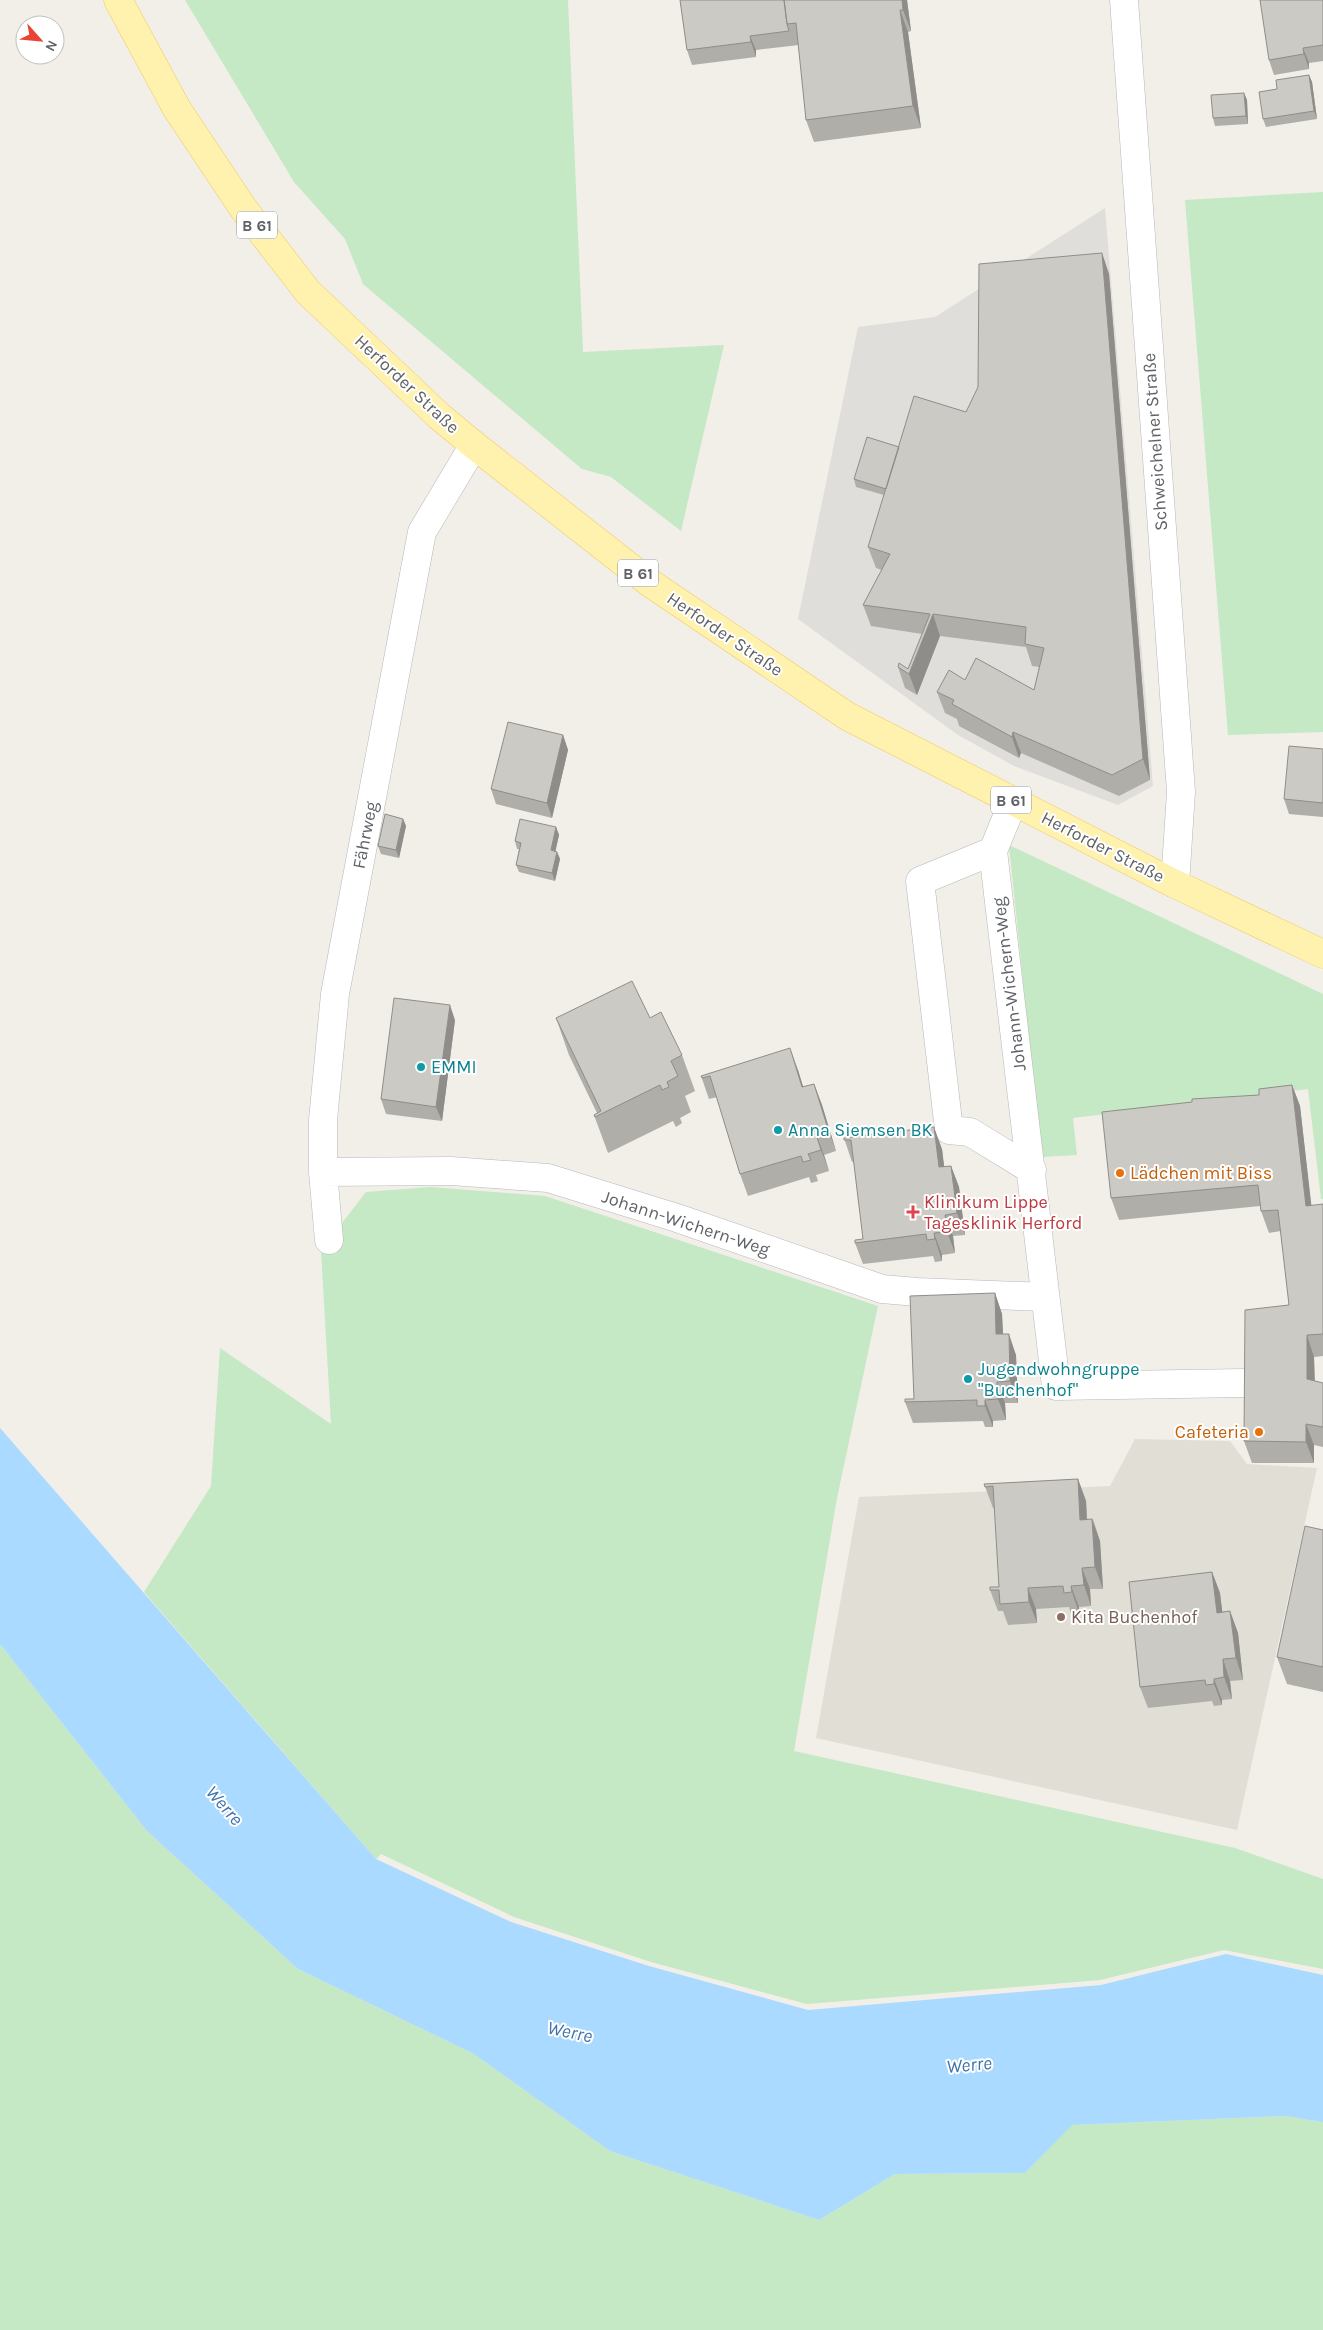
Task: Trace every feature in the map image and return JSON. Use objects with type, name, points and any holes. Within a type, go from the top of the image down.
[{"type":"main road","name":"Herforder Straße","points":[[118,0],[177,109],[243,208],[308,292],[439,416],[474,445],[650,583],[847,716],[1175,884],[1323,954]]},
{"type":"street","name":"Schweichelner Straße","points":[[1124,0],[1180,792],[1175,884]]},
{"type":"street","name":"Fährweg","points":[[329,1240],[322,1172],[324,1120],[335,994],[422,532],[474,445]]},
{"type":"street","points":[[1013,802],[993,851],[920,881],[944,1101],[949,1130],[970,1132],[1032,1170]]},
{"type":"street","name":"Johann-Wichern-Weg","points":[[993,851],[1056,1386],[1244,1382]]},
{"type":"street","name":"Johann-Wichern-Weg","points":[[322,1172],[451,1171],[548,1178],[677,1218],[882,1289],[1045,1296]]},
{"type":"shaded area","points":[[1105,208],[1153,786],[1118,805],[1014,766],[958,735],[798,619],[858,327],[935,317]]},
{"type":"shaded area","name":"Kita Buchenhof","points":[[1135,1439],[1230,1441],[1247,1464],[1317,1468],[1237,1830],[816,1738],[859,1497],[1110,1486]]},
{"type":"green space","points":[[185,0],[568,0],[583,352],[724,345],[681,531],[611,477],[582,469],[363,284],[345,239],[294,182]]},
{"type":"green space","points":[[1323,192],[1323,732],[1228,735],[1185,200]]},
{"type":"green space","points":[[1009,845],[1323,994],[1323,1199],[1321,1199],[1308,1089],[1073,1118],[1077,1155],[1041,1157]]},
{"type":"green space","points":[[430,1187],[545,1196],[878,1306],[837,1498],[794,1751],[1235,1848],[1323,1879],[1323,1969],[1224,1950],[1100,1980],[807,2004],[651,1962],[514,1917],[381,1854],[376,1859],[144,1592],[211,1486],[220,1348],[331,1424],[321,1250],[366,1192]]},
{"type":"green space","points":[[0,1644],[147,1831],[298,1969],[474,2054],[610,2151],[819,2220],[895,2174],[1025,2173],[1071,2125],[1285,2116],[1323,2122],[1323,2330],[0,2330]]},
{"type":"water","name":"Werre","points":[[0,1428],[376,1859],[511,1922],[649,1966],[808,2010],[1101,1985],[1226,1954],[1323,1975],[1323,2122],[1285,2116],[1072,2125],[1025,2173],[895,2174],[819,2220],[610,2151],[474,2054],[298,1969],[147,1831],[0,1644]]},
{"type":"building","points":[[680,0],[784,0],[789,31],[750,36],[751,42],[687,50]]},
{"type":"building","points":[[784,0],[902,0],[903,10],[900,10],[913,106],[806,120],[796,23],[787,24]]},
{"type":"building","points":[[1260,0],[1323,0],[1323,45],[1303,48],[1304,54],[1269,60]]},
{"type":"building","points":[[1309,75],[1314,111],[1263,119],[1259,92],[1277,89],[1276,80]]},
{"type":"building","points":[[1244,93],[1246,116],[1213,118],[1211,95]]},
{"type":"building","points":[[1102,253],[1143,759],[1112,775],[1013,732],[1012,737],[952,704],[954,700],[937,692],[949,670],[965,680],[976,658],[1034,690],[1044,648],[1025,644],[1026,627],[933,614],[909,674],[898,667],[899,663],[908,669],[930,614],[863,605],[890,554],[868,547],[914,396],[966,412],[978,387],[979,264]]},
{"type":"building","points":[[867,437],[899,447],[886,489],[854,479]]},
{"type":"building","points":[[508,722],[563,735],[547,803],[491,789]]},
{"type":"building","points":[[1289,746],[1323,749],[1323,803],[1284,799]]},
{"type":"building","points":[[385,814],[403,819],[396,850],[378,846]]},
{"type":"building","points":[[520,819],[556,827],[551,850],[557,852],[552,873],[516,865],[521,843],[515,841]]},
{"type":"building","points":[[632,981],[650,1018],[661,1012],[682,1055],[671,1061],[678,1076],[667,1082],[669,1087],[662,1090],[660,1085],[595,1117],[594,1115],[601,1111],[556,1018]]},
{"type":"building","name":"EMMI","points":[[394,998],[450,1005],[436,1107],[381,1099]]},
{"type":"building","name":"Anna Siemsen BK","points":[[790,1048],[802,1087],[814,1084],[828,1129],[816,1134],[821,1150],[808,1154],[811,1160],[803,1162],[801,1156],[740,1174],[710,1076],[702,1078],[701,1076]]},
{"type":"building","points":[[1292,1085],[1306,1206],[1323,1204],[1323,1334],[1307,1335],[1307,1379],[1323,1383],[1323,1427],[1306,1424],[1306,1442],[1244,1441],[1245,1310],[1289,1305],[1278,1210],[1261,1211],[1258,1185],[1111,1198],[1102,1112],[1192,1102],[1192,1099],[1259,1095],[1259,1089]]},
{"type":"building","name":"Klinikum Lippe Tagesklinik Herford","points":[[934,1127],[939,1167],[951,1166],[957,1213],[945,1215],[947,1232],[934,1233],[935,1239],[927,1240],[926,1234],[855,1243],[855,1240],[863,1239],[851,1140],[844,1140],[844,1138]]},
{"type":"building","name":"Jugendwohngruppe \"Buchenhof\"","points":[[995,1293],[996,1334],[1009,1334],[1010,1381],[997,1382],[998,1399],[985,1400],[985,1406],[977,1406],[977,1400],[905,1402],[905,1399],[914,1399],[910,1296]]},
{"type":"building","points":[[1078,1479],[1080,1520],[1092,1519],[1095,1567],[1082,1568],[1084,1585],[1071,1586],[1072,1592],[1064,1593],[1063,1586],[1028,1588],[1029,1602],[1000,1604],[999,1590],[990,1590],[990,1587],[999,1587],[993,1486],[985,1487],[984,1484]]},
{"type":"building","points":[[1305,1526],[1323,1530],[1323,1667],[1277,1657]]},
{"type":"building","points":[[1212,1572],[1217,1613],[1230,1611],[1236,1658],[1223,1659],[1224,1677],[1214,1679],[1214,1684],[1206,1685],[1205,1680],[1140,1687],[1129,1582]]},
{"type":"place","name":"EMMI","points":[[421,1067]]},
{"type":"place","name":"Anna Siemsen BK","points":[[778,1130]]},
{"type":"place","name":"Lädchen mit Biss","points":[[1120,1173]]},
{"type":"place","name":"Klinikum Lippe Tagesklinik Herford","points":[[913,1212]]},
{"type":"place","name":"Jugendwohngruppe \"Buchenhof\"","points":[[968,1379]]},
{"type":"place","name":"Cafeteria","points":[[1259,1432]]},
{"type":"place","name":"Kita Buchenhof","points":[[1061,1617]]}]
